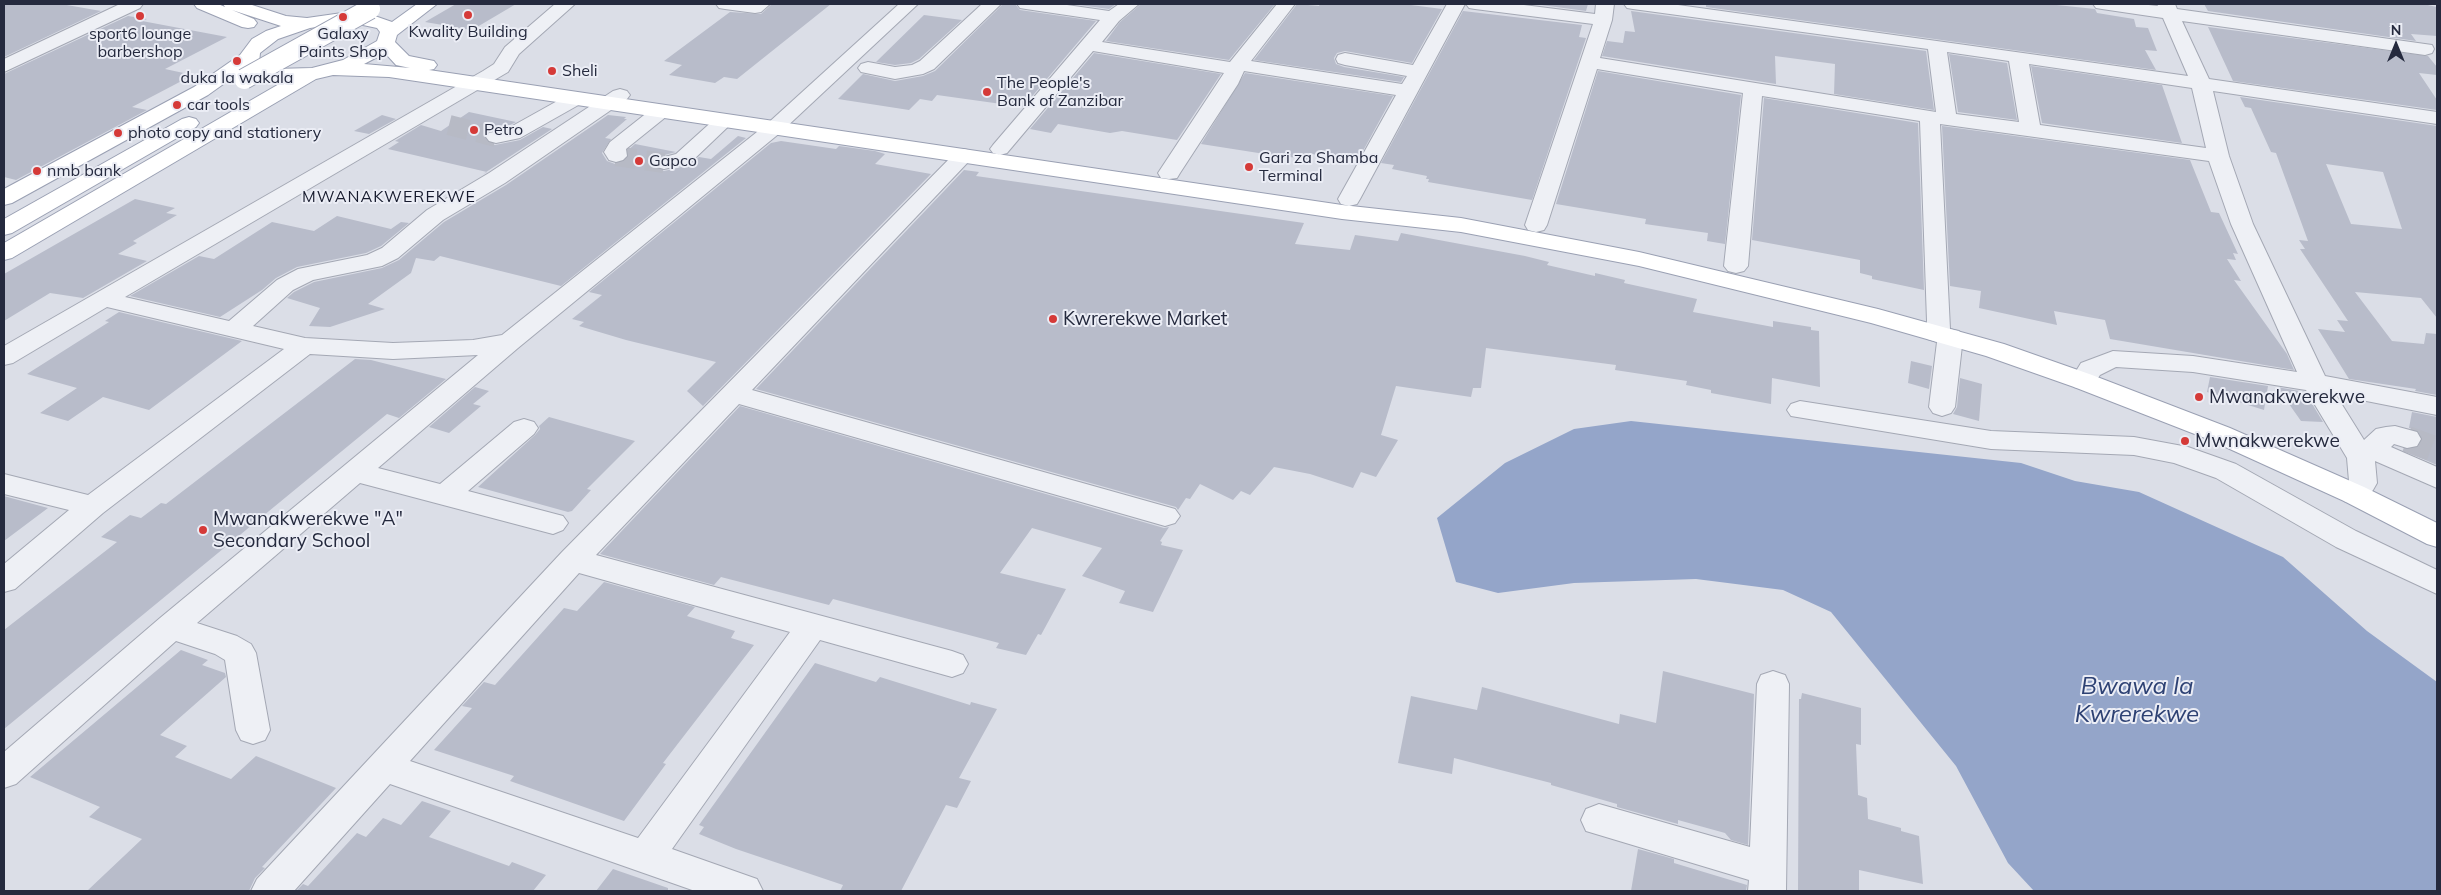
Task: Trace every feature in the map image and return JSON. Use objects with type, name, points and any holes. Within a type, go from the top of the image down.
[{"type":"main road","points":[[204,4],[246,21],[260,30],[250,66],[266,73],[291,75],[312,74],[333,69],[365,57],[428,4]]},
{"type":"main road","points":[[232,4],[271,18],[316,21],[349,17],[369,19],[384,24],[387,38],[402,61],[486,82],[575,99],[614,100],[660,112],[724,121],[778,124],[1000,149],[1349,198],[1536,225],[1642,245],[1736,266],[2087,375],[2220,434],[2362,471],[2437,517]]},
{"type":"main road","points":[[4,198],[201,90],[235,69],[272,35],[316,21],[378,7]]},
{"type":"main road","points":[[4,228],[378,7]]},
{"type":"main road","points":[[333,69],[389,71],[486,82],[778,124],[964,155],[1342,212],[1461,225],[1639,259],[1942,331]]},
{"type":"main road","points":[[4,253],[312,74]]},
{"type":"main road","points":[[4,212],[255,80]]},
{"type":"main road","points":[[2362,471],[2437,536]]},
{"type":"street","points":[[4,66],[134,4]]},
{"type":"street","points":[[445,122],[447,117],[501,68],[512,51],[566,4]]},
{"type":"street","points":[[725,4],[755,8],[761,4]]},
{"type":"street","points":[[8,764],[357,472],[509,342],[778,124],[909,4]]},
{"type":"street","points":[[868,68],[895,73],[916,70],[927,65],[992,4]]},
{"type":"street","points":[[1026,4],[1112,16]]},
{"type":"street","points":[[1000,149],[1112,16],[1130,4]]},
{"type":"street","points":[[1169,173],[1228,84],[1237,67],[1286,4]]},
{"type":"street","points":[[1349,198],[1456,4]]},
{"type":"street","points":[[1475,4],[1604,12],[1536,225]]},
{"type":"street","points":[[1633,4],[1937,45],[2437,118]]},
{"type":"street","points":[[2102,4],[2168,8],[2425,49]]},
{"type":"street","points":[[2168,8],[2201,83],[2218,156],[2242,224],[2315,383],[2362,471]]},
{"type":"street","points":[[1088,45],[1408,91]]},
{"type":"street","points":[[1937,45],[1942,407]]},
{"type":"street","points":[[2018,57],[2031,131]]},
{"type":"street","points":[[1345,59],[1419,72]]},
{"type":"street","points":[[1588,62],[1752,90],[1938,118],[2159,146],[2218,156]]},
{"type":"street","points":[[4,357],[102,299],[486,82]]},
{"type":"street","points":[[1736,266],[1752,90]]},
{"type":"street","points":[[496,137],[513,134],[575,99]]},
{"type":"street","points":[[234,330],[286,286],[306,274],[374,260],[390,253],[435,215],[497,178],[570,127],[614,100]]},
{"type":"street","points":[[616,156],[614,152],[617,146],[660,112]]},
{"type":"street","points":[[664,163],[683,159],[724,121]]},
{"type":"street","points":[[270,891],[573,560],[732,393],[964,155]]},
{"type":"street","points":[[102,299],[305,346],[393,351],[473,348],[509,342]]},
{"type":"street","points":[[4,581],[93,506],[305,346]]},
{"type":"street","points":[[2087,375],[2113,359],[2151,360],[2315,383],[2437,406]]},
{"type":"street","points":[[732,393],[1165,516]]},
{"type":"street","points":[[1800,410],[1990,440],[2134,446],[2178,454],[2226,471],[2346,539],[2437,583]]},
{"type":"street","points":[[444,495],[524,428]]},
{"type":"street","points":[[2362,471],[2386,436],[2395,435],[2406,440]]},
{"type":"street","points":[[2362,471],[2437,478]]},
{"type":"street","points":[[357,472],[553,523]]},
{"type":"street","points":[[4,484],[93,506]]},
{"type":"street","points":[[573,560],[952,664]]},
{"type":"street","points":[[645,856],[813,625]]},
{"type":"street","points":[[171,627],[226,645],[240,653],[253,730]]},
{"type":"street","points":[[1599,820],[1768,880],[1773,684]]},
{"type":"street","points":[[383,767],[744,891]]},
{"type":"water","name":"Bwawa la Kwrerekwe","points":[[1631,421],[2021,463],[2075,481],[2139,492],[2283,557],[2367,631],[2437,682],[2437,891],[2034,891],[2008,863],[1956,766],[1831,612],[1783,590],[1696,579],[1574,583],[1498,593],[1456,582],[1437,518],[1505,463],[1574,429]]},
{"type":"building","points":[[4,4],[61,4],[101,11],[4,57]]},
{"type":"building","name":"Kwality Building","points":[[456,4],[516,4],[472,30],[425,22]]},
{"type":"building","points":[[772,4],[831,4],[737,79],[724,77],[715,83],[669,75],[682,65],[664,61],[730,12],[761,14]]},
{"type":"building","points":[[1003,4],[1015,4],[1020,10],[1096,21],[1023,107],[937,95],[932,101],[920,99],[909,110],[838,99],[863,74],[895,81],[923,76],[935,71]]},
{"type":"building","points":[[1072,4],[1116,4],[1109,9]]},
{"type":"building","points":[[1141,4],[1275,4],[1229,60],[1106,41],[1120,22]]},
{"type":"building","points":[[1297,4],[1319,6],[1320,4],[1403,4],[1442,9],[1412,63],[1345,51],[1337,53],[1334,58],[1336,64],[1344,67],[1404,77],[1401,82],[1254,60]]},
{"type":"building","points":[[1534,4],[1588,4],[1586,11]]},
{"type":"building","points":[[1706,4],[2047,4],[2095,9],[2097,13],[2134,19],[2136,27],[2148,28],[2157,51],[2145,50],[2156,70],[1706,7]]},
{"type":"building","points":[[2204,4],[2423,4],[2437,7],[2437,36],[2411,34],[2416,41],[2208,11]]},
{"type":"building","points":[[1463,11],[1582,25],[1579,37],[1586,38],[1532,200],[1428,182],[1427,176],[1392,169],[1394,165],[1381,163]]},
{"type":"building","points":[[1631,11],[1926,51],[1934,110],[1834,94],[1835,64],[1775,56],[1776,84],[1602,56],[1607,41],[1623,43],[1625,31],[1635,32]]},
{"type":"building","points":[[924,15],[962,20],[919,59],[911,63],[895,65],[876,62]]},
{"type":"building","points":[[128,16],[147,19],[142,21],[227,37],[165,69],[193,75],[132,107],[147,110],[16,180],[4,177],[4,74]]},
{"type":"building","points":[[2208,27],[2428,56],[2437,67],[2437,75],[2419,73],[2437,100],[2437,110],[2233,81]]},
{"type":"building","points":[[1094,53],[1221,74],[1177,140],[1122,131],[1110,133],[1058,124],[1051,133],[1030,129]]},
{"type":"building","points":[[1949,54],[2007,63],[2017,120],[1958,112]]},
{"type":"building","points":[[2031,66],[2162,85],[2182,143],[2042,123]]},
{"type":"building","points":[[1598,71],[1741,95],[1725,244],[1707,241],[1708,233],[1645,224],[1646,219],[1556,204]]},
{"type":"building","points":[[1245,73],[1393,96],[1358,160],[1312,154],[1309,160],[1201,144]]},
{"type":"building","points":[[2240,97],[2437,126],[2437,318],[2421,298],[2355,292],[2392,341],[2424,344],[2426,333],[2437,334],[2437,395],[2415,391],[2416,389],[2349,379],[2318,329],[2345,332],[2337,320],[2348,321],[2300,249],[2305,249],[2299,240],[2308,241],[2276,153],[2271,152],[2251,108],[2245,107]],"holes":[[[2326,164],[2383,172],[2402,229],[2351,224]]]},
{"type":"building","points":[[1764,98],[1918,123],[1924,290],[1872,279],[1872,276],[1860,273],[1860,260],[1752,240]]},
{"type":"building","points":[[469,112],[516,122],[488,132],[484,138],[488,143],[495,145],[520,140],[543,127],[552,129],[486,172],[388,149],[399,142],[395,141],[421,125],[441,131]]},
{"type":"building","points":[[382,115],[396,119],[369,134],[354,131]]},
{"type":"building","points":[[608,115],[626,117],[624,119],[627,119],[605,138],[611,139],[602,153],[607,161],[615,164],[624,162],[628,157],[628,150],[635,144],[676,152],[657,157],[652,162],[656,168],[664,171],[690,165],[699,157],[711,159],[738,136],[746,138],[561,286],[440,256],[434,261],[416,258],[411,273],[368,304],[385,309],[330,327],[309,326],[320,308],[287,298],[294,292],[314,282],[382,268],[399,260],[444,222],[506,185]]},
{"type":"building","points":[[1942,126],[2190,160],[2211,212],[2219,213],[2238,254],[2233,253],[2236,260],[2227,259],[2241,281],[2234,280],[2287,354],[2294,370],[2110,339],[2105,320],[2054,311],[2057,325],[1979,308],[1981,291],[1950,286]]},
{"type":"building","points":[[781,141],[836,149],[839,146],[875,151],[885,154],[875,164],[931,174],[703,406],[687,391],[716,362],[626,340],[579,326],[584,322],[572,319],[602,295],[589,292],[771,143]]},
{"type":"building","points":[[964,170],[979,172],[976,176],[1304,223],[1295,244],[1350,250],[1355,235],[1398,241],[1401,233],[1525,256],[1549,262],[1547,265],[1595,276],[1595,273],[1625,280],[1624,283],[1697,299],[1693,312],[1773,327],[1773,321],[1811,327],[1811,330],[1819,331],[1820,387],[1772,378],[1771,404],[1711,393],[1711,390],[1686,385],[1687,381],[1615,370],[1616,365],[1486,348],[1481,388],[1473,388],[1471,397],[1396,386],[1381,435],[1398,440],[1376,477],[1361,472],[1353,488],[1310,474],[1274,467],[1250,495],[1241,491],[1233,500],[1200,484],[1190,499],[1186,498],[1178,510],[1176,507],[756,389]]},
{"type":"building","points":[[135,199],[175,208],[166,213],[177,215],[133,241],[137,243],[118,254],[147,261],[83,298],[50,293],[4,321],[4,274]]},
{"type":"building","points":[[337,216],[391,229],[401,222],[409,223],[381,246],[366,253],[297,267],[276,278],[262,290],[220,317],[130,296],[199,256],[214,259],[272,222],[314,231]]},
{"type":"building","points":[[119,312],[242,341],[149,410],[103,397],[68,421],[40,413],[77,388],[27,374],[109,322],[105,321]]},
{"type":"building","points":[[355,359],[371,360],[446,379],[399,418],[387,414],[4,729],[4,630],[117,542],[101,537],[130,515],[141,518],[161,503],[166,504]]},
{"type":"building","points":[[1911,361],[1932,366],[1929,389],[1908,383]]},
{"type":"building","points":[[2210,377],[2268,386],[2264,410],[2207,392]]},
{"type":"building","points":[[1960,378],[1982,384],[1979,421],[1953,414],[1957,407]]},
{"type":"building","points":[[475,387],[489,391],[473,404],[481,406],[449,433],[429,427]]},
{"type":"building","points":[[2277,387],[2305,392],[2323,422],[2301,421]]},
{"type":"building","points":[[740,406],[1164,528],[1169,527],[1160,541],[1162,542],[1161,545],[1183,550],[1153,612],[1119,603],[1125,591],[1082,576],[1102,548],[1032,528],[1000,573],[1066,589],[1041,635],[1038,634],[1026,655],[996,648],[999,643],[833,599],[829,605],[721,577],[714,585],[600,554]]},
{"type":"building","points":[[2412,412],[2437,417],[2437,465],[2404,451],[2417,448],[2423,440],[2419,431],[2409,428]]},
{"type":"building","points":[[549,417],[635,441],[587,489],[591,490],[572,511],[568,512],[478,487],[535,435],[540,429],[539,426]]},
{"type":"building","points":[[4,496],[11,498],[48,508],[4,541]]},
{"type":"building","points":[[604,582],[695,607],[687,616],[735,631],[731,638],[754,645],[663,763],[666,764],[624,821],[510,781],[514,776],[434,750],[472,708],[462,706],[484,682],[495,685],[564,608],[577,611]]},
{"type":"building","points":[[181,650],[208,660],[202,665],[225,673],[226,677],[160,735],[187,746],[175,757],[231,779],[256,756],[336,788],[262,867],[265,868],[255,878],[249,891],[87,891],[142,839],[89,817],[100,807],[30,777]]},
{"type":"building","points":[[815,663],[876,682],[880,677],[970,705],[971,702],[997,709],[959,778],[971,781],[957,808],[946,805],[901,891],[840,891],[843,885],[736,849],[699,834],[704,827],[699,825]]},
{"type":"building","points":[[1663,671],[1754,694],[1748,845],[1731,840],[1725,833],[1678,820],[1678,824],[1617,807],[1617,804],[1551,785],[1551,783],[1454,758],[1452,774],[1398,763],[1411,696],[1477,710],[1482,687],[1619,724],[1620,714],[1656,723]]},
{"type":"building","points":[[1802,693],[1861,708],[1861,745],[1856,744],[1858,795],[1867,798],[1868,819],[1901,828],[1901,831],[1919,836],[1923,884],[1859,870],[1859,891],[1798,891],[1799,699],[1801,699]]},
{"type":"building","points":[[422,801],[451,811],[429,837],[509,866],[512,862],[546,875],[533,891],[296,891],[303,884],[308,886],[357,833],[366,837],[383,818],[401,825]]},
{"type":"building","points":[[1638,849],[1674,859],[1674,863],[1747,885],[1746,891],[1631,891]]},
{"type":"building","points":[[613,869],[668,888],[668,891],[596,891]]},
{"type":"tunnel","points":[[449,125],[496,137]]},
{"type":"tunnel","points":[[616,156],[664,163]]},
{"type":"tunnel","points":[[2407,439],[2437,450]]},
{"type":"place","name":"Kwality Building","points":[[468,15]]},
{"type":"place","name":"sport6 lounge barbershop","points":[[140,16]]},
{"type":"place","name":"Galaxy Paints Shop","points":[[343,17]]},
{"type":"place","name":"duka la wakala","points":[[237,61]]},
{"type":"place","name":"Sheli","points":[[552,71]]},
{"type":"place","name":"The People's Bank of Zanzibar","points":[[987,92]]},
{"type":"place","name":"car tools","points":[[177,105]]},
{"type":"place","name":"Petro","points":[[474,130]]},
{"type":"place","name":"photo copy and stationery","points":[[118,133]]},
{"type":"place","name":"Gapco","points":[[639,161]]},
{"type":"place","name":"Gari za Shamba Terminal","points":[[1249,167]]},
{"type":"place","name":"nmb bank","points":[[37,171]]},
{"type":"place","name":"Kwrerekwe Market","points":[[1053,319]]},
{"type":"place","name":"Mwanakwerekwe","points":[[2199,397]]},
{"type":"place","name":"Mwnakwerekwe","points":[[2185,441]]},
{"type":"place","name":"Mwanakwerekwe \"A\" Secondary School","points":[[203,530]]},
{"type":"district","name":"MWANAKWEREKWE","points":[[389,197]]}]
